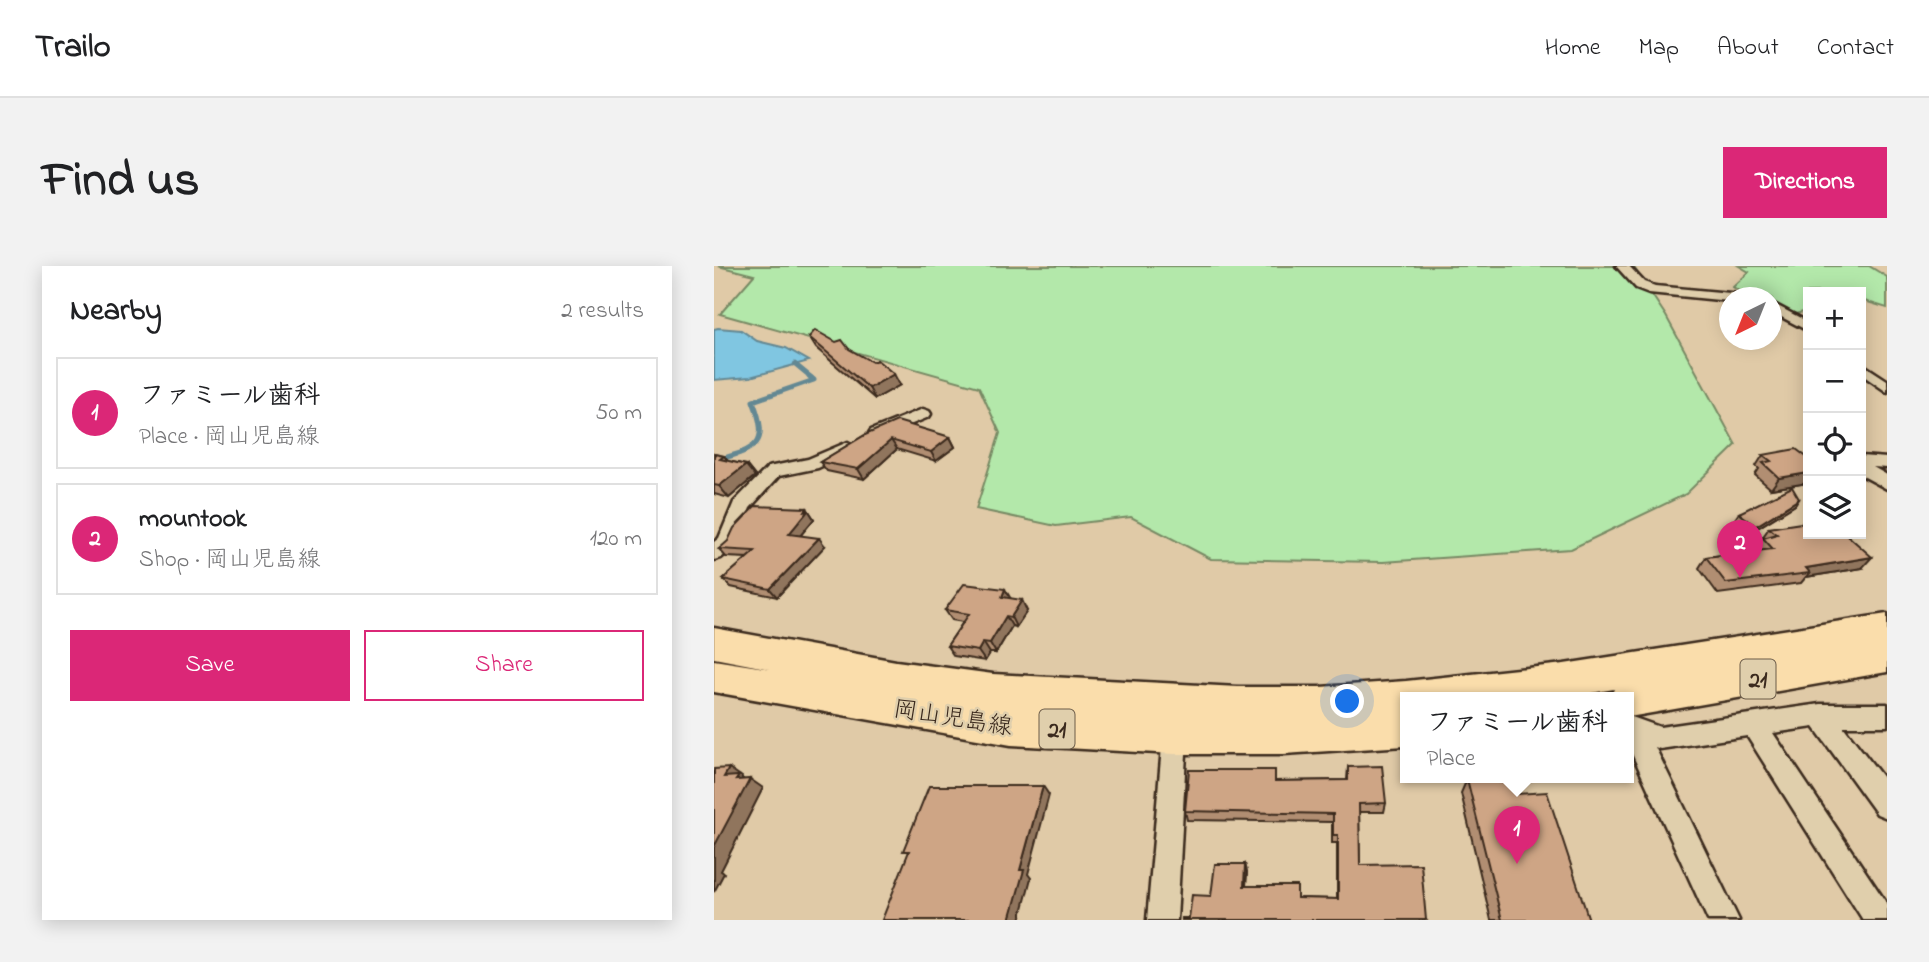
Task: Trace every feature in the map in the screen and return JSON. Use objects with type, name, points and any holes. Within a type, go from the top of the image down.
[{"type":"main road","name":"岡山児島線","points":[[1527,692],[1567,690],[1887,628]]},
{"type":"main road","name":"21","points":[[1634,718],[1887,656]]},
{"type":"main road","name":"岡山児島線","points":[[726,669],[910,679],[993,691],[1075,697],[1238,704],[1320,704],[1400,698]]},
{"type":"main road","name":"岡山児島線","points":[[726,669],[1011,727],[1175,735],[1284,735],[1400,728]]},
{"type":"street","points":[[1622,266],[1640,285],[1653,290],[1719,296]]},
{"type":"street","points":[[1782,313],[1803,324]]},
{"type":"street","points":[[1866,371],[1887,387]]},
{"type":"street","points":[[714,553],[727,542],[741,506],[774,471],[828,458],[864,438],[923,414]]},
{"type":"street","points":[[1866,461],[1887,463]]},
{"type":"street","points":[[1866,471],[1887,483]]},
{"type":"street","points":[[1634,722],[1660,738],[1820,715],[1887,715]]},
{"type":"street","points":[[1820,715],[1887,804]]},
{"type":"street","points":[[1753,724],[1880,920]]},
{"type":"street","points":[[1634,728],[1724,920]]},
{"type":"street","points":[[1162,920],[1175,735]]},
{"type":"green space","points":[[718,266],[1633,266],[1666,316],[1736,445],[1686,494],[1571,549],[1383,562],[1211,559],[1131,517],[1056,526],[976,509],[1000,433],[979,387],[720,314],[754,275]]},
{"type":"green space","points":[[1739,266],[1869,266],[1887,277],[1887,308],[1866,302],[1866,287],[1803,287],[1803,312],[1795,314],[1782,309],[1782,287],[1733,287],[1749,272]]},
{"type":"water","points":[[714,329],[741,330],[757,341],[786,348],[809,361],[750,377],[714,380]]},
{"type":"building","points":[[815,330],[836,342],[842,340],[849,349],[872,362],[877,360],[894,374],[869,388],[809,337]]},
{"type":"building","points":[[897,421],[950,437],[931,452],[891,440],[858,469],[820,462],[865,435]]},
{"type":"building","points":[[1796,449],[1803,454],[1803,474],[1779,478],[1763,463],[1771,461],[1763,455]]},
{"type":"building","points":[[714,454],[724,456],[720,459],[746,465],[719,486],[714,485]]},
{"type":"building","points":[[1792,487],[1799,499],[1756,526],[1739,513]]},
{"type":"building","points":[[755,506],[807,508],[805,511],[808,511],[789,534],[819,538],[770,589],[723,579],[755,551],[719,549]]},
{"type":"building","points":[[1803,523],[1803,539],[1852,539],[1872,557],[1806,568],[1810,573],[1726,583],[1706,557],[1773,549],[1763,538],[1777,534],[1769,528]]},
{"type":"building","points":[[964,584],[1005,589],[1002,597],[1022,600],[1011,617],[1006,616],[990,643],[983,642],[978,651],[947,646],[969,614],[945,610]]},
{"type":"building","points":[[1382,766],[1386,803],[1359,804],[1360,865],[1421,864],[1426,920],[1182,920],[1189,918],[1192,895],[1211,896],[1215,864],[1245,864],[1244,886],[1297,886],[1297,898],[1338,899],[1338,835],[1333,835],[1333,814],[1185,811],[1189,770],[1275,770],[1275,781],[1348,780],[1348,767]]},
{"type":"building","points":[[729,768],[724,777],[739,776],[736,780],[750,779],[714,847],[714,769]]},
{"type":"building","points":[[1468,783],[1514,783],[1517,794],[1547,792],[1589,920],[1502,920]]},
{"type":"building","points":[[929,786],[1043,786],[1020,870],[1024,870],[1010,920],[882,920],[909,851],[903,851]]},
{"type":"waterway","points":[[795,364],[812,378]]},
{"type":"waterway","points":[[714,461],[740,453],[756,444],[760,428],[753,401],[814,380],[809,376]]},
{"type":"place","name":"mountook","points":[[1740,578]]},
{"type":"place","name":"ファミール歯科","points":[[1517,864]]}]
